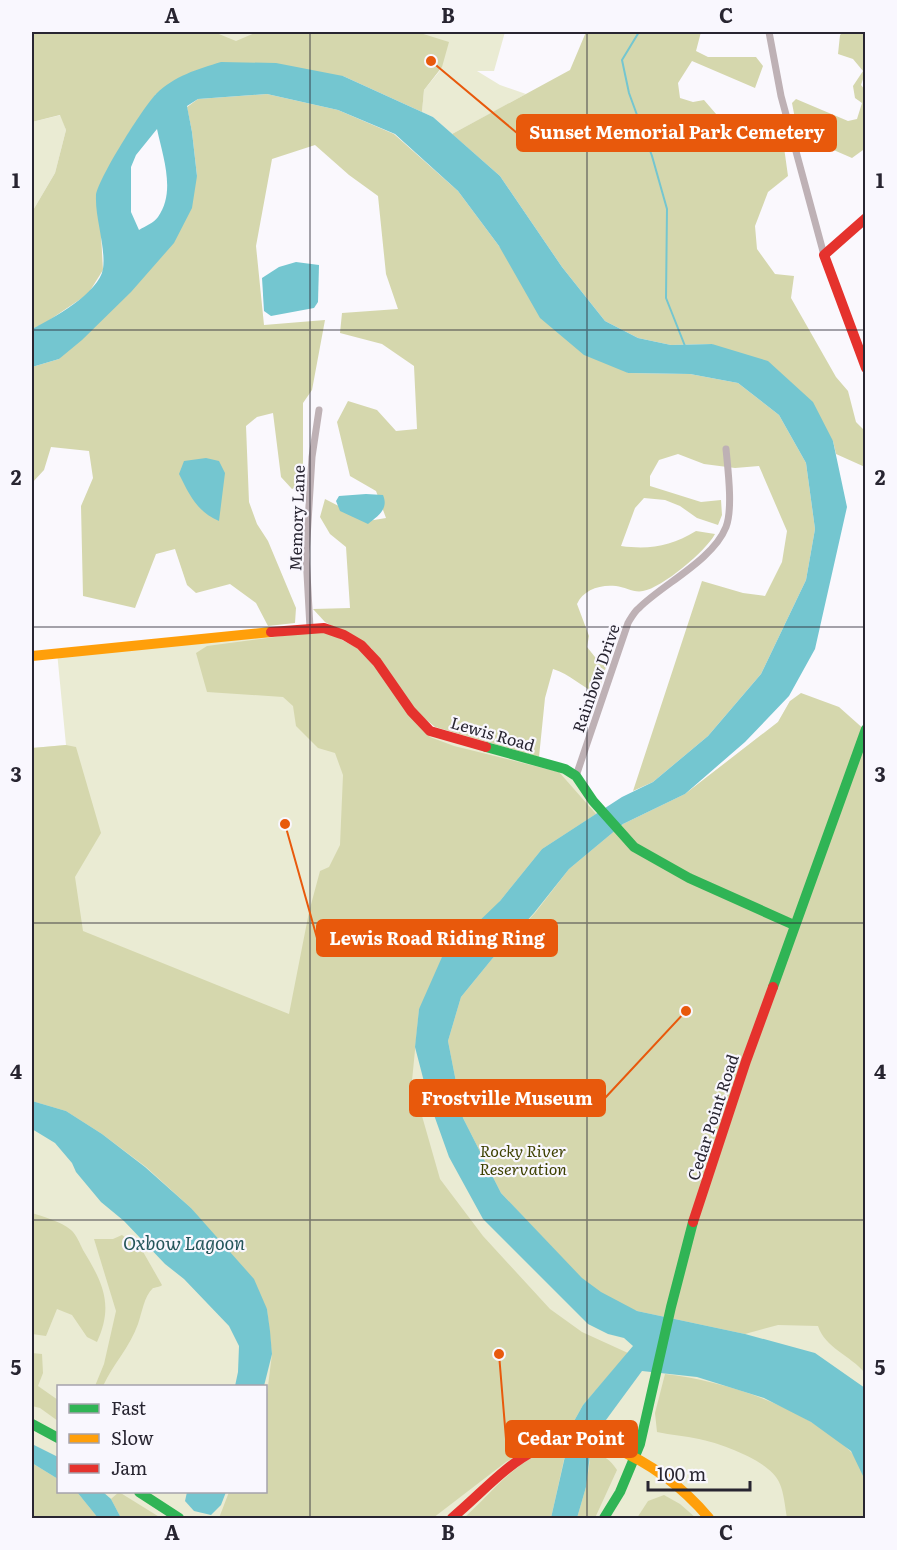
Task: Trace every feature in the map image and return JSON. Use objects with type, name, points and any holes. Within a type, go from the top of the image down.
[{"type":"street","points":[[769,32],[781,96],[824,255],[866,368]]},
{"type":"street","points":[[824,255],[866,218]]},
{"type":"street","name":"Memory Lane","points":[[310,628],[306,555],[312,457],[319,410]]},
{"type":"street","name":"Rainbow Drive","points":[[576,776],[628,623],[638,609],[698,561],[718,541],[726,526],[729,491],[726,449]]},
{"type":"street","name":"Lewis Road","points":[[32,656],[324,628],[344,635],[361,645],[377,662],[411,711],[430,731],[565,769],[576,776]]},
{"type":"street","name":"Cedar Point Road","points":[[604,1518],[620,1492],[635,1457],[696,1212],[794,925],[866,729]]},
{"type":"street","points":[[576,776],[593,801],[634,847],[688,878],[794,925]]},
{"type":"street","points":[[32,1424],[57,1437]]},
{"type":"street","points":[[452,1518],[517,1461],[538,1448],[564,1441],[594,1442],[635,1457],[687,1494],[708,1518]]},
{"type":"street","points":[[143,1493],[179,1518]]},
{"type":"green space","points":[[32,32],[505,32],[494,71],[477,71],[500,85],[526,94],[452,134],[433,117],[422,112],[424,90],[442,68]]},
{"type":"green space","points":[[32,32],[214,32],[236,41],[257,32],[417,32],[449,42],[442,67],[424,90],[422,112],[343,76],[156,94],[128,134],[101,234],[103,270],[88,294],[45,323],[32,329],[32,212],[55,173],[66,130],[60,115],[32,122]]},
{"type":"green space","points":[[586,32],[701,32],[696,51],[708,57],[756,57],[763,66],[755,88],[692,61],[678,83],[680,98],[693,102],[704,100],[735,136],[773,140],[782,133],[788,176],[768,192],[755,226],[757,249],[775,274],[794,276],[791,298],[836,377],[848,391],[856,422],[865,431],[865,467],[836,454],[833,441],[712,344],[671,345],[638,338],[605,321],[562,267],[500,176],[452,134],[570,70]]},
{"type":"green space","points":[[843,32],[865,32],[865,73],[861,85],[865,90],[865,146],[852,158],[806,138],[796,124],[792,103],[796,99],[848,121],[857,119],[862,103],[855,98],[853,86],[863,71],[853,59],[838,54],[840,35]]},
{"type":"green space","points":[[267,94],[338,110],[394,134],[458,191],[499,246],[628,373],[690,374],[738,383],[779,415],[806,463],[815,529],[806,580],[761,674],[708,736],[653,782],[633,791],[702,581],[743,593],[765,596],[782,562],[787,531],[759,466],[735,468],[704,464],[678,454],[659,460],[650,476],[650,486],[701,502],[721,500],[722,515],[718,525],[697,518],[680,506],[665,500],[644,498],[635,508],[621,546],[660,546],[696,531],[715,534],[703,550],[683,568],[651,588],[633,591],[616,586],[604,586],[583,595],[577,604],[589,636],[587,647],[606,667],[598,694],[553,669],[545,698],[539,757],[435,727],[413,709],[371,648],[325,622],[313,609],[350,608],[346,547],[330,534],[320,517],[325,499],[368,521],[386,518],[376,491],[350,476],[337,422],[348,401],[377,410],[396,431],[417,429],[414,366],[382,344],[340,333],[342,313],[398,309],[386,274],[378,196],[349,175],[315,145],[272,159],[256,246],[264,325],[325,320],[312,390],[303,403],[303,484],[292,489],[281,477],[273,413],[257,417],[246,426],[249,502],[296,608],[295,623],[268,626],[256,603],[230,584],[196,593],[187,585],[175,549],[156,554],[135,608],[83,596],[81,506],[93,478],[89,451],[51,447],[44,470],[32,483],[32,367],[59,359],[197,176],[187,107],[198,99]]},
{"type":"green space","points":[[61,115],[66,130],[55,173],[32,212],[32,122]]},
{"type":"green space","name":"Rocky River Reservation","points":[[321,627],[423,731],[562,768],[616,828],[685,794],[778,722],[790,701],[846,731],[866,758],[865,1518],[32,1518],[32,748],[66,745],[57,652]]},
{"type":"green space","points":[[306,633],[329,633],[363,651],[430,737],[454,746],[559,772],[596,814],[542,849],[419,1009],[412,1081],[440,1179],[483,1236],[550,1309],[582,1332],[628,1353],[583,1405],[568,1432],[546,1440],[506,1462],[433,1518],[219,1518],[229,1493],[267,1493],[267,1394],[272,1354],[267,1309],[191,1208],[146,1167],[102,1134],[66,1111],[32,1101],[32,748],[66,745],[76,747],[101,833],[75,877],[83,931],[289,1014],[309,912],[320,871],[329,867],[340,845],[343,775],[335,753],[318,748],[296,726],[293,706],[283,697],[207,692],[196,653],[207,646]]},
{"type":"green space","points":[[801,693],[839,707],[866,731],[865,1373],[826,1340],[818,1326],[778,1325],[745,1334],[637,1311],[599,1297],[501,1193],[463,1118],[448,1041],[461,997],[492,959],[535,913],[569,869],[623,824],[685,794],[778,722],[790,701]]},
{"type":"green space","points":[[32,1213],[71,1230],[96,1273],[101,1284],[105,1305],[105,1317],[97,1342],[87,1337],[72,1315],[57,1309],[46,1336],[32,1334]]},
{"type":"green space","points":[[122,1235],[142,1250],[162,1285],[153,1288],[147,1295],[135,1332],[126,1348],[104,1385],[95,1385],[104,1364],[116,1311],[94,1239],[113,1239]]},
{"type":"green space","points":[[32,1353],[42,1354],[43,1373],[38,1386],[57,1399],[57,1420],[40,1408],[32,1406]]},
{"type":"green space","points":[[665,1374],[713,1383],[763,1398],[809,1421],[830,1435],[851,1452],[861,1470],[866,1487],[865,1518],[787,1518],[781,1486],[774,1474],[766,1467],[744,1454],[719,1444],[657,1432],[655,1413]]},
{"type":"green space","points":[[567,1446],[551,1518],[464,1518],[510,1473],[536,1455]]},
{"type":"green space","points":[[591,1452],[606,1458],[617,1470],[595,1518],[577,1518],[586,1487]]},
{"type":"green space","points":[[32,1463],[57,1478],[57,1493],[78,1493],[98,1518],[32,1518]]},
{"type":"green space","points":[[121,1493],[161,1518],[121,1518],[111,1499]]},
{"type":"green space","points":[[664,1495],[680,1504],[696,1518],[637,1518],[648,1501]]},
{"type":"water","points":[[221,62],[276,63],[343,76],[433,117],[500,176],[562,267],[605,321],[638,338],[671,345],[712,344],[768,361],[813,402],[833,441],[847,507],[815,649],[789,696],[745,742],[685,794],[623,824],[569,869],[461,997],[448,1041],[463,1118],[501,1193],[582,1278],[601,1292],[637,1311],[745,1334],[815,1353],[865,1388],[865,1480],[851,1451],[811,1422],[764,1398],[697,1377],[642,1371],[592,1439],[586,1487],[577,1518],[551,1518],[566,1452],[568,1432],[583,1405],[633,1346],[624,1338],[608,1334],[588,1324],[483,1219],[449,1157],[429,1101],[415,1047],[419,1009],[442,957],[500,901],[542,849],[622,797],[653,782],[708,736],[761,674],[806,580],[815,529],[806,463],[779,415],[738,383],[690,374],[628,373],[584,355],[540,318],[499,246],[458,191],[395,134],[338,110],[267,94],[198,99],[187,106],[197,176],[192,208],[174,243],[131,292],[82,340],[59,359],[32,367],[32,329],[74,304],[100,278],[104,260],[96,196],[104,175],[132,127],[156,94],[171,82]],"holes":[[[157,129],[167,174],[166,197],[156,219],[139,230],[131,212],[131,167],[136,155]]]},
{"type":"water","points":[[296,262],[319,265],[318,302],[314,308],[271,316],[264,311],[262,278],[279,267]]},
{"type":"water","points":[[206,458],[219,461],[225,473],[219,521],[199,507],[179,474],[184,461]]},
{"type":"water","points":[[383,495],[385,504],[382,512],[368,524],[340,511],[336,501],[339,496]]},
{"type":"water","name":"Oxbow Lagoon","points":[[32,1101],[66,1111],[102,1134],[145,1167],[191,1208],[254,1279],[267,1309],[272,1354],[264,1385],[235,1385],[239,1346],[229,1326],[184,1279],[165,1264],[124,1221],[101,1202],[55,1143],[32,1129]]},
{"type":"water","points":[[32,1444],[57,1456],[57,1478],[32,1463]]},
{"type":"water","points":[[78,1493],[104,1493],[111,1499],[121,1518],[98,1518]]},
{"type":"water","points":[[187,1493],[226,1493],[221,1505],[211,1515],[194,1511],[185,1501]]},
{"type":"waterway","points":[[639,32],[622,60],[629,93],[652,156],[667,209],[666,298],[685,346]]},
{"type":"traffic: fast","points":[[773,987],[866,729]]},
{"type":"traffic: fast","points":[[486,747],[565,769],[576,776],[593,801],[634,847],[689,878],[794,925]]},
{"type":"traffic: fast","points":[[604,1518],[620,1492],[640,1444],[693,1222]]},
{"type":"traffic: fast","points":[[32,1424],[57,1437]]},
{"type":"traffic: fast","points":[[141,1493],[179,1518]]},
{"type":"traffic: slow","points":[[32,656],[271,632]]},
{"type":"traffic: slow","points":[[612,1447],[640,1460],[665,1476],[709,1518]]},
{"type":"traffic: jam","points":[[866,218],[824,255],[866,368]]},
{"type":"traffic: jam","points":[[271,632],[324,628],[344,635],[361,645],[377,662],[411,711],[430,731],[486,747]]},
{"type":"traffic: jam","points":[[693,1222],[773,987]]},
{"type":"traffic: jam","points":[[452,1518],[505,1470],[542,1447],[563,1442],[586,1441],[612,1447]]},
{"type":"place","name":"Sunset Memorial Park Cemetery","points":[[431,61]]},
{"type":"place","name":"Lewis Road Riding Ring","points":[[285,824]]},
{"type":"place","name":"Frostville Museum","points":[[686,1011]]},
{"type":"place","name":"Cedar Point","points":[[499,1354]]}]
